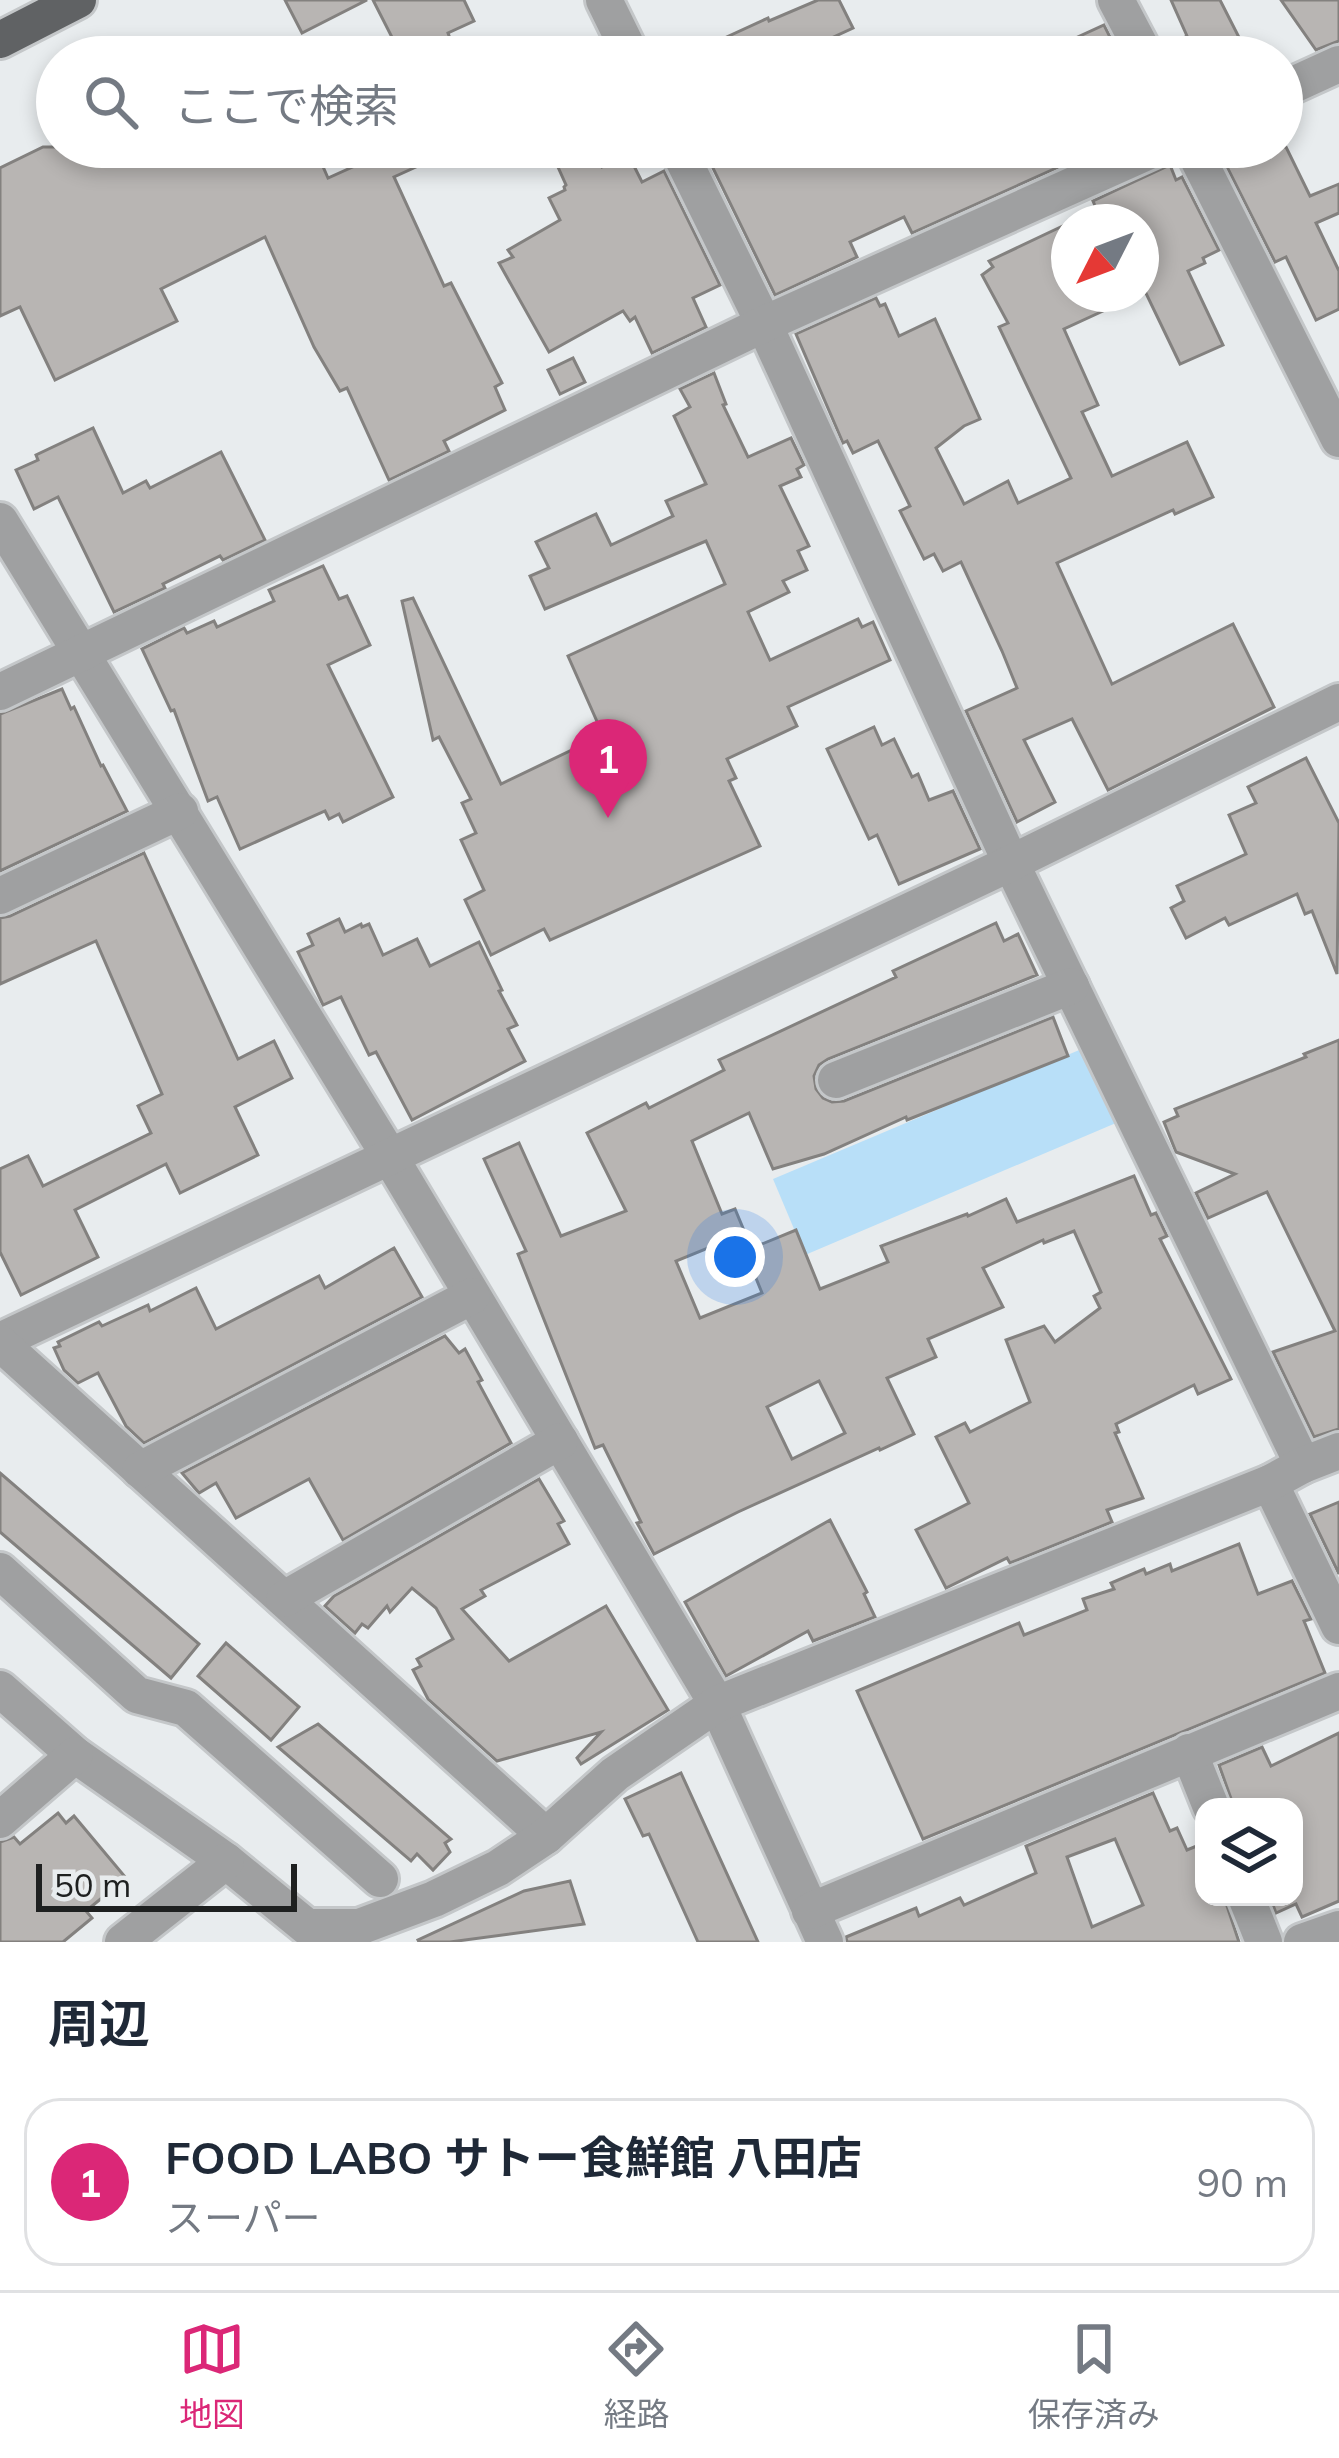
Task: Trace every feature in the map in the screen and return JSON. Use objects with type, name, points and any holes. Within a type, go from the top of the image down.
[{"type":"main road","points":[[0,40],[78,0]]},
{"type":"street","points":[[604,0],[622,36]]},
{"type":"street","points":[[1116,0],[1135,36]]},
{"type":"street","points":[[1303,80],[1339,64]]},
{"type":"street","points":[[686,168],[764,324],[1011,863],[1304,1465]]},
{"type":"street","points":[[0,692],[764,324],[1111,168]]},
{"type":"street","points":[[1203,168],[1339,439]]},
{"type":"street","points":[[0,520],[718,1704],[818,1926],[1189,1752],[1339,1691]]},
{"type":"street","points":[[546,1835],[0,1342],[1011,863],[1339,701]]},
{"type":"street","points":[[0,896],[180,811]]},
{"type":"street","points":[[836,1080],[1071,986]]},
{"type":"street","points":[[140,1470],[472,1296]]},
{"type":"street","points":[[284,1599],[560,1441]]},
{"type":"street","points":[[0,1689],[75,1755],[226,1861],[307,1927],[359,1935],[498,1868],[546,1835],[615,1774],[718,1704],[1270,1483],[1339,1451]]},
{"type":"street","points":[[1270,1483],[1339,1625]]},
{"type":"street","points":[[0,1571],[137,1695],[186,1708],[380,1879]]},
{"type":"street","points":[[1189,1752],[1207,1798]]},
{"type":"street","points":[[0,1820],[75,1755]]},
{"type":"street","points":[[123,1942],[226,1861]]},
{"type":"street","points":[[1250,1906],[1264,1942]]},
{"type":"street","points":[[1302,1942],[1339,1929]]},
{"type":"shaded area","points":[[1084,1048],[1116,1123],[805,1255],[773,1179]]},
{"type":"building","points":[[285,0],[367,0],[302,33]]},
{"type":"building","points":[[373,0],[464,0],[474,21],[449,36],[391,36]]},
{"type":"building","points":[[818,0],[839,0],[853,28],[836,36],[729,36]]},
{"type":"building","points":[[1171,0],[1220,0],[1238,36],[1187,36]]},
{"type":"building","points":[[1281,0],[1339,0],[1339,41],[1316,50]]},
{"type":"building","points":[[1104,25],[1110,36],[1080,36]]},
{"type":"building","points":[[36,150],[36,168],[324,168],[328,178],[350,168],[414,168],[394,177],[444,286],[451,283],[502,383],[495,387],[505,410],[444,441],[449,451],[389,480],[347,388],[340,391],[314,347],[265,237],[161,289],[177,321],[55,380],[20,307],[0,316],[0,168]]},
{"type":"building","points":[[558,168],[635,168],[642,182],[664,171],[720,285],[693,298],[706,327],[652,353],[635,317],[630,321],[623,311],[549,352],[499,263],[513,257],[508,250],[560,220],[549,198],[566,185]]},
{"type":"building","points":[[713,168],[1056,168],[912,233],[904,217],[850,242],[857,257],[775,295]]},
{"type":"building","points":[[1164,168],[1171,168],[1176,180],[1182,177],[1219,250],[1188,271],[1223,345],[1180,364],[1155,312],[1159,312],[1159,204],[1094,204]]},
{"type":"building","points":[[1228,168],[1296,168],[1310,196],[1339,184],[1339,213],[1316,223],[1339,271],[1339,309],[1316,320],[1286,257],[1275,262]]},
{"type":"building","points":[[1051,232],[1051,312],[1101,312],[1064,329],[1098,405],[1082,412],[1112,476],[1187,442],[1213,497],[1175,514],[1173,510],[1057,563],[1112,684],[1233,624],[1274,707],[1108,790],[1072,719],[1024,740],[1055,802],[1017,822],[966,711],[1017,688],[1002,651],[961,562],[943,571],[934,554],[924,559],[900,511],[910,506],[878,441],[853,453],[847,441],[843,443],[796,334],[876,298],[880,306],[885,304],[899,336],[935,319],[980,419],[936,448],[964,504],[1008,481],[1018,503],[1071,478],[999,327],[1008,323],[982,275],[993,267],[989,261]]},
{"type":"building","points":[[573,358],[585,382],[560,394],[548,370]]},
{"type":"building","points":[[714,373],[723,405],[748,457],[791,438],[804,465],[797,469],[801,477],[780,486],[809,546],[798,551],[807,570],[783,581],[789,592],[748,612],[770,660],[858,619],[862,627],[873,622],[890,660],[788,707],[797,726],[727,759],[736,778],[729,781],[760,846],[550,940],[544,929],[491,955],[465,900],[484,890],[461,840],[476,833],[462,803],[471,799],[439,737],[433,740],[402,601],[413,598],[501,784],[603,735],[568,656],[725,584],[706,541],[545,609],[530,576],[549,568],[536,542],[596,514],[611,545],[673,516],[666,501],[706,484],[674,416],[690,407],[680,389]]},
{"type":"building","points":[[93,428],[123,493],[146,481],[150,488],[221,452],[265,540],[223,560],[220,556],[114,612],[58,497],[34,509],[16,470]]},
{"type":"building","points":[[323,566],[339,599],[347,596],[370,645],[328,665],[393,797],[343,822],[339,814],[329,819],[325,811],[240,849],[217,797],[208,801],[174,710],[142,649],[184,628],[187,633],[214,621],[217,627],[274,601],[269,590]]},
{"type":"building","points":[[62,689],[127,811],[0,871],[0,714]]},
{"type":"building","points":[[874,727],[882,745],[894,739],[929,800],[953,791],[980,849],[899,884],[877,835],[869,839],[827,749]]},
{"type":"building","points":[[1306,758],[1339,823],[1337,974],[1312,911],[1305,914],[1297,894],[1229,925],[1225,918],[1186,938],[1171,908],[1184,901],[1177,886],[1246,854],[1229,815],[1256,803],[1248,787]]},
{"type":"building","points":[[144,853],[238,1059],[274,1041],[292,1078],[235,1107],[258,1155],[180,1193],[166,1164],[75,1210],[98,1257],[21,1295],[0,1252],[0,1169],[28,1156],[43,1186],[151,1133],[138,1106],[162,1094],[96,941],[0,984],[0,918]]},
{"type":"building","points":[[339,919],[345,932],[369,924],[383,955],[417,939],[430,966],[479,942],[517,1025],[508,1029],[525,1061],[412,1120],[376,1052],[369,1055],[341,997],[323,1005],[298,952],[313,945],[308,934]]},
{"type":"building","points":[[996,923],[1004,941],[1018,934],[1037,975],[828,1059],[814,1076],[823,1098],[844,1101],[1053,1017],[1068,1056],[906,1117],[824,1154],[773,1169],[749,1113],[692,1141],[722,1214],[735,1209],[745,1233],[676,1261],[700,1318],[762,1293],[745,1251],[796,1230],[820,1289],[888,1262],[881,1246],[1006,1199],[1017,1222],[1134,1176],[1151,1215],[1156,1213],[1167,1236],[1160,1239],[1231,1379],[1198,1394],[1194,1385],[1116,1424],[1119,1432],[1115,1433],[1143,1498],[1107,1510],[1112,1522],[1010,1563],[1007,1558],[946,1588],[916,1530],[969,1503],[936,1437],[965,1423],[970,1432],[1030,1402],[1006,1340],[1044,1326],[1055,1342],[1100,1308],[1094,1296],[1101,1292],[1074,1231],[1043,1240],[983,1268],[1003,1307],[928,1339],[936,1357],[887,1378],[914,1434],[654,1554],[603,1445],[595,1448],[518,1254],[526,1251],[484,1159],[519,1143],[561,1236],[626,1211],[587,1133],[724,1070],[719,1060],[896,977],[893,971]],"holes":[[[819,1381],[845,1433],[792,1459],[767,1407]]]},
{"type":"building","points":[[1339,1040],[1339,1429],[1314,1437],[1273,1352],[1335,1331],[1267,1192],[1208,1218],[1196,1193],[1235,1174],[1176,1152],[1164,1122],[1178,1116],[1175,1109]]},
{"type":"building","points":[[394,1248],[422,1297],[144,1443],[126,1426],[98,1373],[78,1383],[64,1370],[54,1348],[99,1322],[102,1326],[148,1305],[150,1311],[196,1288],[216,1329],[319,1276],[325,1288]]},
{"type":"building","points":[[445,1336],[459,1353],[465,1349],[511,1443],[343,1540],[309,1479],[236,1518],[216,1483],[199,1493],[182,1473]]},
{"type":"building","points":[[0,1473],[199,1644],[171,1678],[0,1532]]},
{"type":"building","points":[[539,1479],[564,1521],[558,1524],[569,1544],[481,1590],[485,1596],[462,1609],[509,1661],[606,1606],[668,1710],[581,1764],[577,1758],[601,1732],[497,1761],[428,1699],[413,1670],[421,1666],[417,1659],[453,1639],[436,1608],[412,1588],[390,1612],[387,1606],[368,1628],[362,1624],[355,1633],[325,1606],[334,1596]]},
{"type":"building","points":[[1339,1502],[1339,1574],[1310,1514]]},
{"type":"building","points":[[830,1520],[875,1617],[813,1641],[808,1631],[726,1676],[685,1602]]},
{"type":"building","points":[[1239,1544],[1258,1594],[1292,1581],[1311,1619],[1304,1621],[1325,1673],[923,1839],[857,1691],[1019,1623],[1024,1635],[1087,1610],[1083,1599],[1114,1589],[1111,1583],[1144,1569],[1146,1574],[1170,1564],[1172,1571]]},
{"type":"building","points":[[226,1643],[299,1707],[271,1740],[198,1676]]},
{"type":"building","points":[[318,1724],[451,1839],[445,1843],[450,1852],[433,1870],[417,1854],[411,1861],[278,1747]]},
{"type":"building","points":[[1339,1733],[1339,1901],[1302,1917],[1297,1906],[1303,1906],[1303,1798],[1231,1798],[1219,1765],[1262,1747],[1271,1766]]},
{"type":"building","points":[[681,1773],[758,1942],[698,1942],[649,1834],[643,1836],[625,1799]]},
{"type":"building","points":[[1153,1793],[1170,1831],[1177,1828],[1187,1850],[1195,1847],[1195,1906],[1227,1906],[1239,1942],[847,1942],[846,1937],[916,1908],[919,1916],[960,1898],[964,1905],[1036,1873],[1026,1846]],"holes":[[[1115,1839],[1143,1905],[1092,1927],[1067,1857]]]},
{"type":"building","points":[[58,1813],[66,1823],[74,1816],[126,1878],[86,1911],[92,1918],[63,1942],[0,1942],[0,1842],[14,1837],[20,1844]]},
{"type":"building","points":[[570,1881],[584,1924],[450,1942],[418,1940],[524,1891]]},
{"type":"place","name":"FOOD LABO サトー食鮮館 八田店","points":[[608,818]]}]
